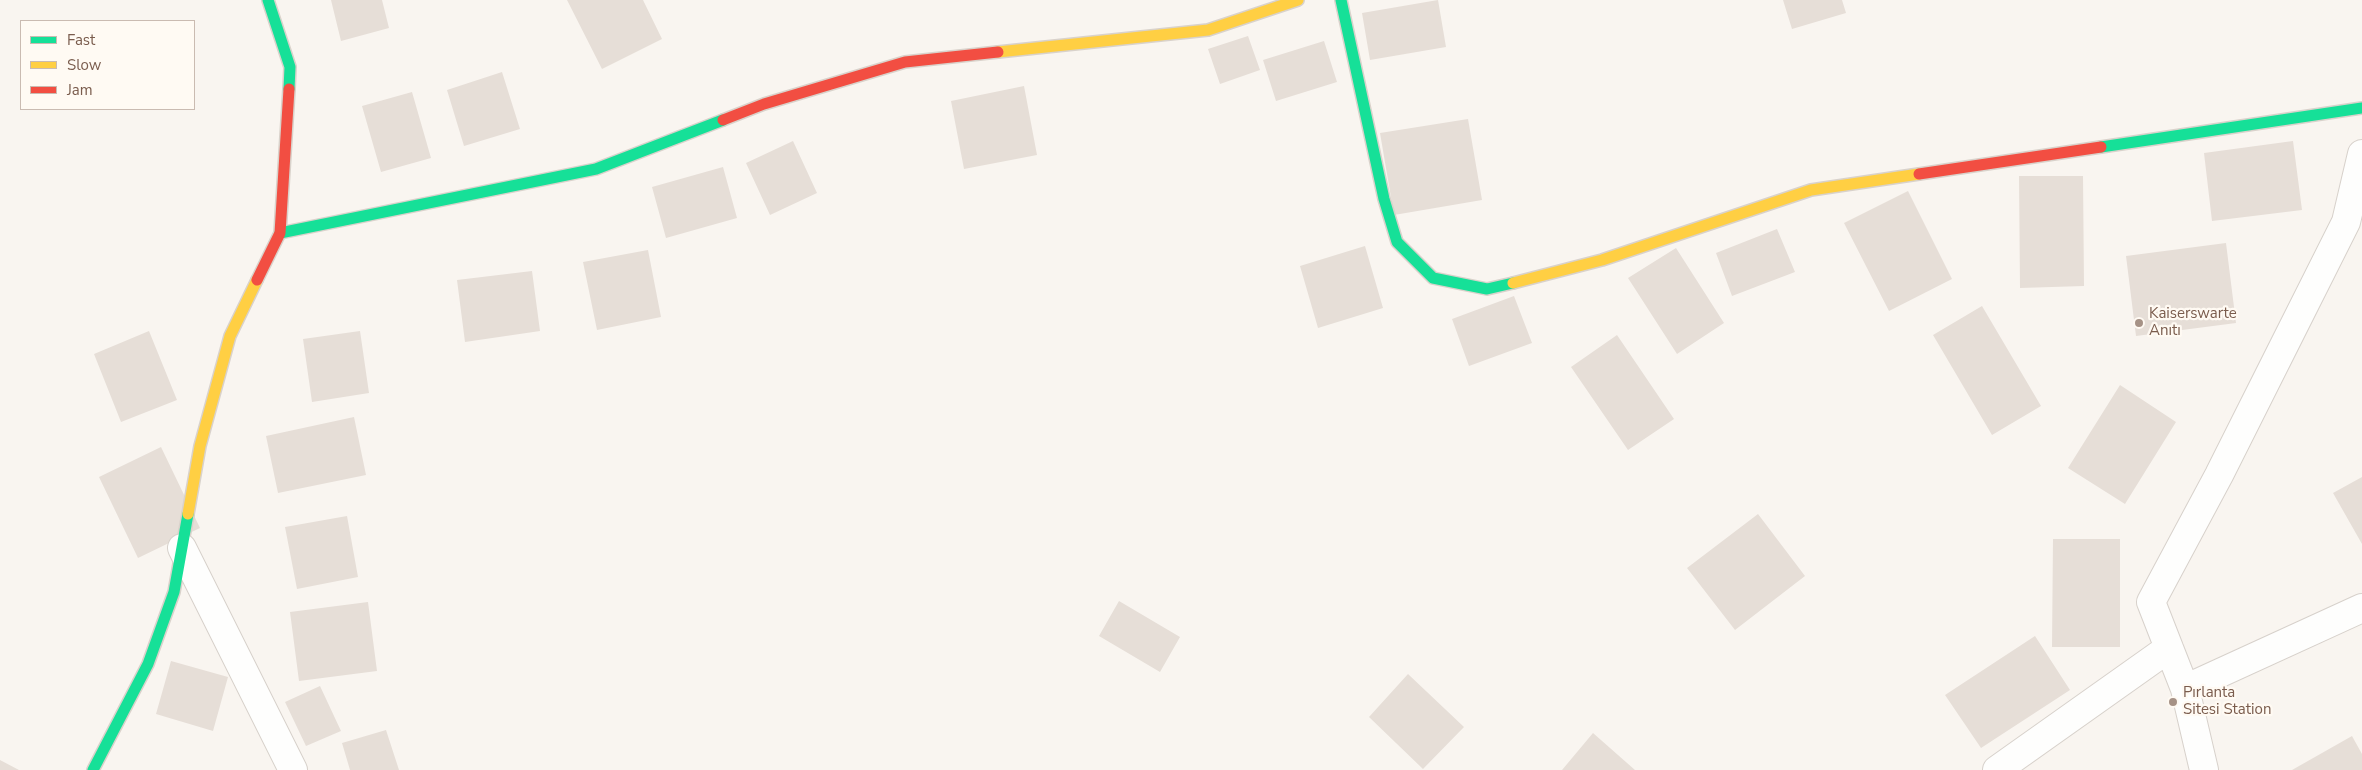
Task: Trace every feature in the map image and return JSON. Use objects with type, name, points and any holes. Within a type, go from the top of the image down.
[{"type":"street","points":[[93,770],[148,664],[174,592],[200,446],[230,336],[280,233],[290,67],[268,0]]},
{"type":"street","points":[[280,233],[596,168],[764,104],[905,62],[1208,30],[1298,0]]},
{"type":"street","points":[[1342,0],[1384,199],[1397,242],[1434,278],[1487,289],[1602,260],[1811,190],[2362,108]]},
{"type":"street","points":[[2204,770],[2186,689],[2151,602],[2219,475],[2346,222],[2362,154]]},
{"type":"street","points":[[182,548],[293,770]]},
{"type":"street","points":[[2186,689],[2362,608]]},
{"type":"street","points":[[1998,770],[2169,648]]},
{"type":"building","points":[[331,0],[382,0],[389,28],[341,41]]},
{"type":"building","points":[[567,0],[643,0],[662,39],[602,69]]},
{"type":"building","points":[[1438,0],[1446,47],[1370,60],[1362,13]]},
{"type":"building","points":[[1783,0],[1842,0],[1846,13],[1792,29]]},
{"type":"building","points":[[1248,36],[1260,70],[1220,84],[1208,49]]},
{"type":"building","points":[[1324,41],[1337,82],[1276,101],[1263,60]]},
{"type":"building","points":[[502,72],[520,129],[464,146],[447,90]]},
{"type":"building","points":[[1024,86],[1037,155],[964,169],[951,101]]},
{"type":"building","points":[[412,92],[431,158],[381,172],[362,106]]},
{"type":"building","points":[[1468,119],[1482,200],[1394,215],[1380,133]]},
{"type":"building","points":[[793,141],[817,193],[770,215],[746,163]]},
{"type":"building","points":[[2293,141],[2302,210],[2212,221],[2204,153]]},
{"type":"building","points":[[723,167],[737,218],[666,238],[652,187]]},
{"type":"building","points":[[2019,176],[2083,176],[2084,286],[2020,288]]},
{"type":"building","points":[[1908,191],[1952,279],[1889,311],[1844,223]]},
{"type":"building","points":[[1777,229],[1795,272],[1732,296],[1716,253]]},
{"type":"building","points":[[2226,243],[2236,323],[2136,336],[2126,256]]},
{"type":"building","points":[[1365,246],[1383,308],[1318,328],[1300,266]]},
{"type":"building","points":[[1676,248],[1724,323],[1677,354],[1628,278]]},
{"type":"building","points":[[648,250],[661,317],[597,330],[583,262]]},
{"type":"building","points":[[532,271],[540,331],[465,342],[457,280]]},
{"type":"building","points":[[1514,296],[1532,343],[1469,366],[1452,319]]},
{"type":"building","points":[[1982,306],[2041,406],[1992,435],[1933,335]]},
{"type":"building","points":[[149,331],[177,400],[121,422],[94,354]]},
{"type":"building","points":[[360,331],[369,393],[312,402],[303,339]]},
{"type":"building","points":[[1617,335],[1674,419],[1628,450],[1571,367]]},
{"type":"building","points":[[2120,385],[2176,422],[2125,504],[2068,468]]},
{"type":"building","points":[[354,417],[366,475],[278,493],[266,436]]},
{"type":"building","points":[[161,447],[200,528],[138,558],[99,477]]},
{"type":"building","points":[[2362,477],[2362,544],[2333,493]]},
{"type":"building","points":[[1758,514],[1805,576],[1735,630],[1687,568]]},
{"type":"building","points":[[347,516],[358,577],[297,589],[285,527]]},
{"type":"building","points":[[2053,539],[2120,539],[2120,647],[2052,647]]},
{"type":"building","points":[[1119,601],[1180,637],[1160,672],[1099,636]]},
{"type":"building","points":[[368,602],[377,671],[299,681],[290,612]]},
{"type":"building","points":[[2035,636],[2070,690],[1981,748],[1945,695]]},
{"type":"building","points":[[171,661],[228,677],[213,731],[156,714]]},
{"type":"building","points":[[1408,674],[1464,727],[1423,769],[1369,717]]},
{"type":"building","points":[[320,686],[341,731],[306,746],[285,702]]},
{"type":"building","points":[[386,730],[399,770],[350,770],[342,743]]},
{"type":"building","points":[[1593,733],[1635,770],[1562,770]]},
{"type":"building","points":[[2352,736],[2362,754],[2362,770],[2292,770]]},
{"type":"building","points":[[0,760],[19,770],[0,770]]},
{"type":"traffic: fast","points":[[268,0],[290,67],[289,89]]},
{"type":"traffic: fast","points":[[1341,0],[1384,199],[1397,242],[1433,278],[1487,289],[1513,283]]},
{"type":"traffic: fast","points":[[2101,147],[2362,108]]},
{"type":"traffic: fast","points":[[280,233],[596,169],[723,120]]},
{"type":"traffic: fast","points":[[93,770],[148,664],[174,592],[188,514]]},
{"type":"traffic: slow","points":[[998,52],[1208,30],[1298,0]]},
{"type":"traffic: slow","points":[[1513,283],[1602,260],[1811,190],[1919,174]]},
{"type":"traffic: slow","points":[[188,514],[200,446],[230,336],[257,280]]},
{"type":"traffic: jam","points":[[723,120],[764,104],[905,62],[998,52]]},
{"type":"traffic: jam","points":[[257,280],[280,233],[289,89]]},
{"type":"traffic: jam","points":[[1919,174],[2101,147]]},
{"type":"place","name":"Kaiserswarte Anıtı","points":[[2139,323]]},
{"type":"place","name":"Pırlanta Sitesi Station","points":[[2173,702]]}]
